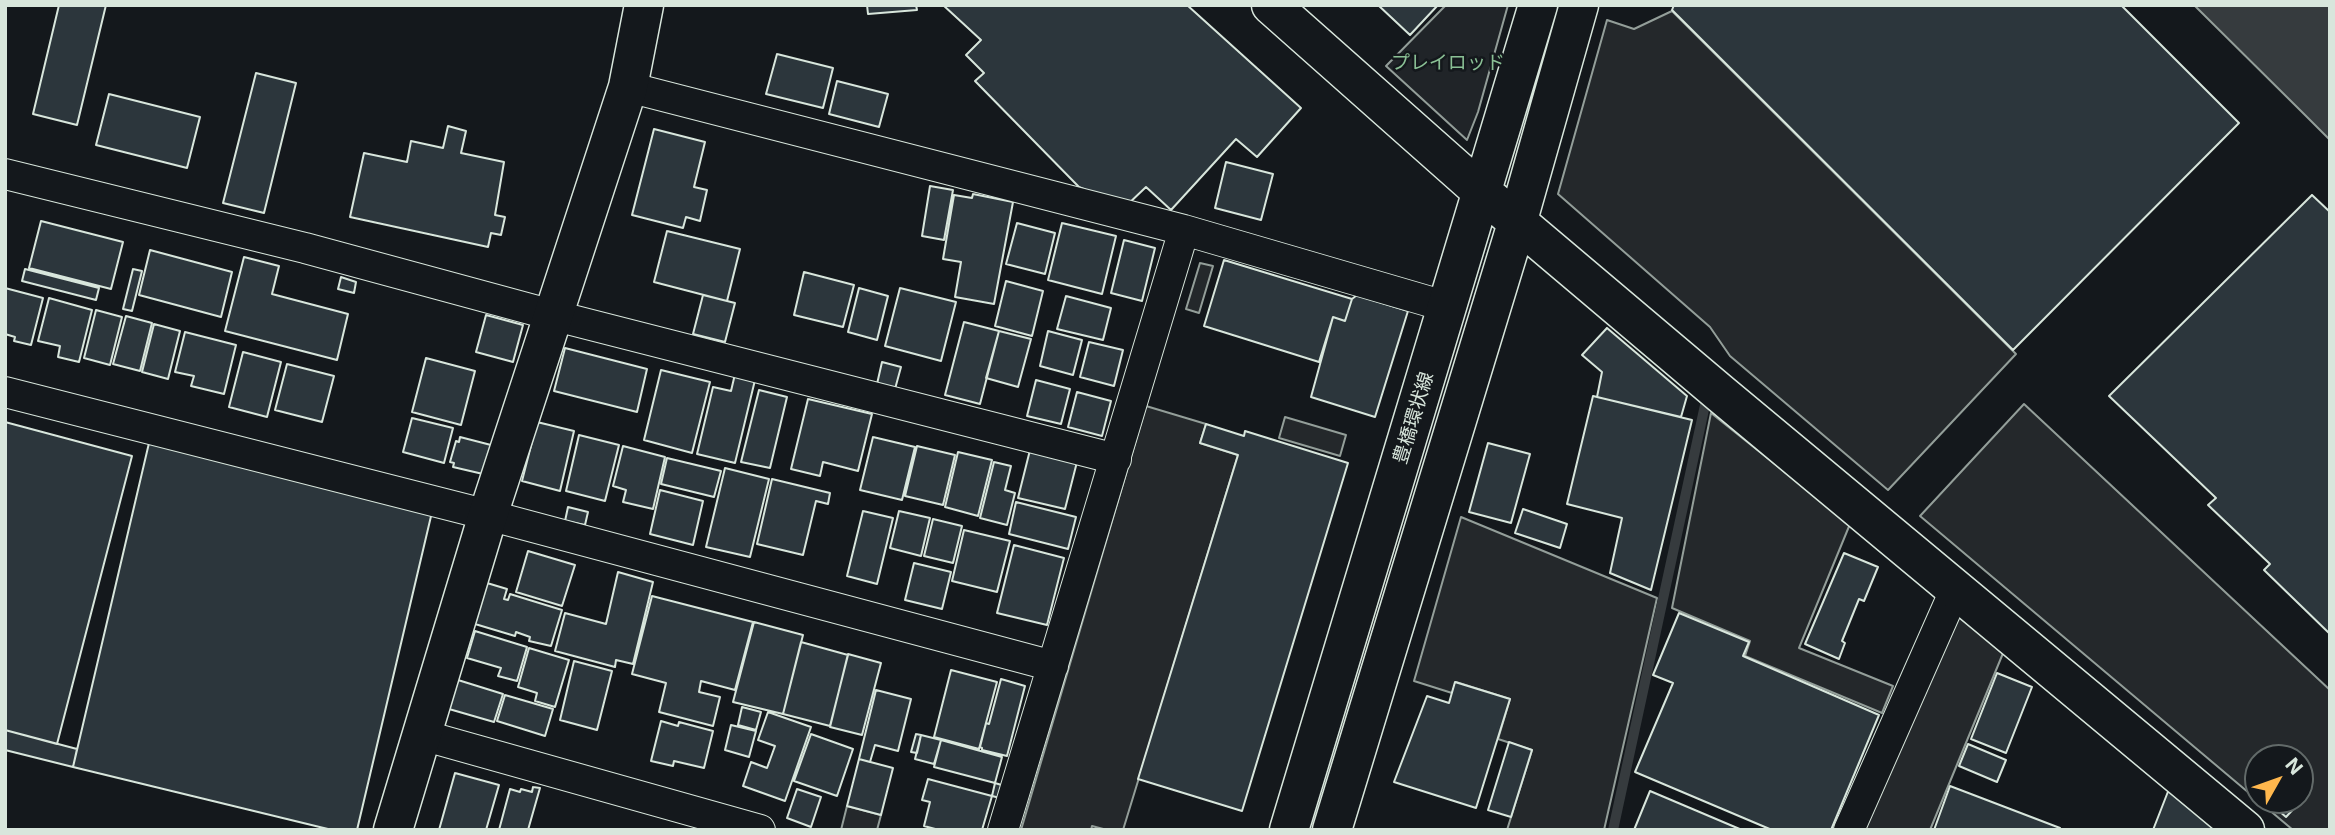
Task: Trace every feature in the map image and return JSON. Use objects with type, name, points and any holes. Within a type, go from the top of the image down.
[{"type":"street","points":[[393,830],[488,515],[628,87],[644,5]]},
{"type":"street","points":[[1271,5],[1482,192],[2245,830]]},
{"type":"street","name":"豊橋環状線","points":[[1290,830],[1538,5]]},
{"type":"street","points":[[1332,830],[1518,220],[1579,6]]},
{"type":"street","points":[[628,87],[1184,230],[1448,307]]},
{"type":"street","points":[[5,174],[305,248],[552,315],[1116,459]]},
{"type":"street","points":[[1003,830],[1184,230]]},
{"type":"street","points":[[5,392],[488,515],[1053,666]]},
{"type":"street","points":[[1849,830],[1955,589]]},
{"type":"street","points":[[422,735],[760,830]]},
{"type":"green space","name":"プレイロッド","points":[[1446,5],[1508,5],[1478,112],[1467,140],[1386,66]]},
{"type":"shaded area","points":[[2194,5],[2330,5],[2330,140],[2305,115]]},
{"type":"shaded area","points":[[1672,11],[2016,354],[1888,490],[1730,356],[1710,327],[1558,194],[1607,20],[1634,29]]},
{"type":"shaded area","points":[[1200,263],[1213,266],[1199,313],[1186,309]]},
{"type":"shaded area","points":[[2024,404],[2330,690],[2330,830],[2293,830],[2274,814],[2314,814],[2314,744],[2244,744],[2244,789],[1920,516]]},
{"type":"shaded area","points":[[1146,406],[1206,424],[1200,443],[1238,455],[1123,830],[1092,826],[1091,830],[1021,830]]},
{"type":"shaded area","points":[[1711,413],[1850,524],[1799,648],[1893,686],[1882,713],[1745,656],[1750,641],[1672,608]]},
{"type":"shaded area","points":[[1285,417],[1346,435],[1340,456],[1279,438]]},
{"type":"shaded area","points":[[1461,517],[1657,598],[1604,830],[1507,830],[1532,750],[1498,739],[1510,699],[1456,682],[1452,693],[1414,681]]},
{"type":"shaded area","points":[[1956,604],[2006,646],[1930,830],[1862,830]]},
{"type":"shaded area","points":[[847,806],[881,815],[877,830],[841,830]]},
{"type":"building","points":[[59,5],[106,5],[77,125],[33,114]]},
{"type":"building","points":[[867,5],[916,5],[917,10],[868,14]]},
{"type":"building","points":[[943,5],[1187,5],[1301,108],[1257,157],[1236,139],[1171,210],[1146,187],[1125,207],[1079,187],[975,81],[984,73],[966,55],[981,40]]},
{"type":"building","points":[[1378,5],[1438,5],[1410,35]]},
{"type":"building","points":[[1674,5],[2121,5],[2239,123],[2013,350],[1672,10]]},
{"type":"building","points":[[777,54],[833,68],[823,108],[766,94]]},
{"type":"building","points":[[256,73],[296,83],[264,213],[223,203]]},
{"type":"building","points":[[837,81],[888,94],[879,127],[829,114]]},
{"type":"building","points":[[109,94],[200,117],[187,168],[96,145]]},
{"type":"building","points":[[448,126],[466,131],[461,153],[504,162],[495,215],[505,217],[501,235],[491,233],[488,247],[350,217],[364,153],[407,162],[411,141],[443,148]]},
{"type":"building","points":[[654,129],[705,142],[694,187],[707,190],[700,221],[686,217],[683,228],[632,215]]},
{"type":"building","points":[[1226,162],[1273,174],[1261,220],[1215,208]]},
{"type":"building","points":[[930,186],[953,190],[944,240],[922,236]]},
{"type":"building","points":[[973,194],[1013,202],[994,304],[955,297],[961,262],[943,259],[954,195],[972,198]]},
{"type":"building","points":[[2312,195],[2330,212],[2330,634],[2264,570],[2270,564],[2208,505],[2216,498],[2109,396]]},
{"type":"building","points":[[41,221],[123,242],[111,289],[29,268]]},
{"type":"building","points":[[1017,223],[1055,233],[1045,274],[1006,264]]},
{"type":"building","points":[[1062,223],[1116,236],[1102,294],[1048,280]]},
{"type":"building","points":[[667,231],[740,249],[727,301],[654,282]]},
{"type":"building","points":[[1124,240],[1155,248],[1142,301],[1111,293]]},
{"type":"building","points":[[150,250],[232,272],[221,317],[139,295]]},
{"type":"building","points":[[244,257],[279,266],[272,294],[348,314],[337,360],[225,331]]},
{"type":"building","points":[[1224,260],[1352,299],[1345,321],[1333,317],[1319,362],[1204,326]]},
{"type":"building","points":[[25,269],[99,288],[96,300],[22,281]]},
{"type":"building","points":[[133,269],[142,271],[132,311],[123,309]]},
{"type":"building","points":[[804,272],[854,285],[843,327],[794,315]]},
{"type":"building","points":[[341,277],[356,282],[354,293],[338,289]]},
{"type":"building","points":[[1006,281],[1043,291],[1032,336],[995,326]]},
{"type":"building","points":[[5,288],[43,298],[31,345],[14,341],[15,337],[5,334]]},
{"type":"building","points":[[859,288],[888,296],[877,340],[848,332]]},
{"type":"building","points":[[900,288],[956,302],[941,361],[885,346]]},
{"type":"building","points":[[703,295],[735,303],[725,342],[693,334]]},
{"type":"building","points":[[1357,295],[1408,311],[1375,417],[1311,397],[1333,317],[1345,321],[1352,299]]},
{"type":"building","points":[[1066,296],[1111,308],[1103,340],[1057,329]]},
{"type":"building","points":[[49,298],[92,310],[79,362],[58,357],[60,346],[38,341]]},
{"type":"building","points":[[96,310],[122,317],[110,365],[84,358]]},
{"type":"building","points":[[486,315],[523,325],[513,362],[476,352]]},
{"type":"building","points":[[126,316],[152,323],[140,371],[113,364]]},
{"type":"building","points":[[964,322],[999,331],[980,404],[945,395]]},
{"type":"building","points":[[154,324],[180,331],[168,379],[142,372]]},
{"type":"building","points":[[1607,328],[1687,396],[1681,417],[1597,397],[1602,372],[1582,355]]},
{"type":"building","points":[[999,331],[1031,339],[1018,387],[986,378]]},
{"type":"building","points":[[1048,331],[1082,340],[1073,375],[1040,366]]},
{"type":"building","points":[[185,332],[236,345],[224,394],[191,386],[194,376],[175,372]]},
{"type":"building","points":[[1089,342],[1123,350],[1114,386],[1080,377]]},
{"type":"building","points":[[565,348],[647,369],[637,412],[554,391]]},
{"type":"building","points":[[243,352],[281,362],[267,417],[229,407]]},
{"type":"building","points":[[426,358],[475,371],[461,425],[412,412]]},
{"type":"building","points":[[882,362],[901,367],[895,389],[877,384]]},
{"type":"building","points":[[287,364],[334,376],[322,422],[275,410]]},
{"type":"building","points":[[661,370],[710,382],[692,453],[644,440]]},
{"type":"building","points":[[735,374],[755,380],[735,463],[697,454],[713,387],[731,391]]},
{"type":"building","points":[[1036,380],[1070,389],[1061,424],[1027,416]]},
{"type":"building","points":[[759,390],[787,397],[770,468],[741,462]]},
{"type":"building","points":[[1077,392],[1111,401],[1102,436],[1068,427]]},
{"type":"building","points":[[1593,396],[1692,420],[1651,590],[1610,573],[1622,518],[1567,504]]},
{"type":"building","points":[[808,399],[872,414],[858,471],[823,462],[820,476],[791,469]]},
{"type":"building","points":[[412,418],[453,428],[444,463],[403,452]]},
{"type":"building","points":[[5,422],[132,456],[57,744],[5,730]]},
{"type":"building","points":[[537,422],[574,431],[560,491],[522,481]]},
{"type":"building","points":[[1206,424],[1244,436],[1245,431],[1348,463],[1242,811],[1138,779],[1238,455],[1200,443]]},
{"type":"building","points":[[579,435],[619,445],[605,501],[566,491]]},
{"type":"building","points":[[460,437],[491,445],[483,474],[453,467],[454,463],[450,462],[456,441],[459,442]]},
{"type":"building","points":[[873,437],[915,447],[902,500],[860,490]]},
{"type":"building","points":[[149,443],[432,512],[357,830],[332,830],[73,767]]},
{"type":"building","points":[[1488,443],[1530,454],[1511,523],[1469,512]]},
{"type":"building","points":[[623,446],[665,457],[653,509],[623,502],[626,490],[613,486]]},
{"type":"building","points":[[917,446],[955,455],[943,505],[905,496]]},
{"type":"building","points":[[1031,446],[1078,458],[1065,509],[1018,498]]},
{"type":"building","points":[[958,452],[992,460],[978,516],[945,507]]},
{"type":"building","points":[[667,458],[721,471],[714,497],[661,484]]},
{"type":"building","points":[[994,462],[1011,466],[1005,490],[1015,493],[1007,525],[980,518]]},
{"type":"building","points":[[725,468],[769,479],[750,557],[706,547]]},
{"type":"building","points":[[772,479],[830,493],[828,504],[816,501],[803,555],[757,544]]},
{"type":"building","points":[[660,490],[703,501],[693,545],[650,534]]},
{"type":"building","points":[[1016,502],[1076,517],[1068,549],[1009,534]]},
{"type":"building","points":[[568,507],[588,512],[585,525],[565,521]]},
{"type":"building","points":[[1523,509],[1567,524],[1560,548],[1515,533]]},
{"type":"building","points":[[863,511],[893,518],[877,584],[847,576]]},
{"type":"building","points":[[899,511],[930,518],[921,556],[890,548]]},
{"type":"building","points":[[933,519],[962,526],[953,563],[924,556]]},
{"type":"building","points":[[964,530],[1010,541],[997,592],[952,581]]},
{"type":"building","points":[[1014,545],[1064,558],[1047,625],[997,613]]},
{"type":"building","points":[[528,551],[575,565],[562,606],[516,592]]},
{"type":"building","points":[[1844,553],[1878,567],[1864,601],[1859,599],[1842,641],[1845,643],[1839,659],[1805,644]]},
{"type":"building","points":[[914,563],[951,572],[942,609],[905,600]]},
{"type":"building","points":[[618,572],[653,582],[633,664],[616,660],[615,667],[555,651],[565,613],[606,624]]},
{"type":"building","points":[[487,583],[507,589],[504,599],[508,600],[510,594],[562,610],[551,646],[529,641],[530,637],[516,632],[515,636],[475,624]]},
{"type":"building","points":[[652,596],[753,622],[735,690],[701,681],[699,692],[720,697],[713,726],[659,712],[666,683],[632,674]]},
{"type":"building","points":[[1679,613],[1749,642],[1743,656],[1879,715],[1831,830],[1772,830],[1635,772],[1673,683],[1653,675]]},
{"type":"building","points":[[754,622],[803,635],[783,714],[733,702]]},
{"type":"building","points":[[475,631],[527,647],[517,681],[498,676],[501,668],[467,658]]},
{"type":"building","points":[[801,642],[848,655],[830,726],[783,714]]},
{"type":"building","points":[[529,648],[569,660],[555,707],[535,701],[537,693],[518,687]]},
{"type":"building","points":[[848,654],[881,663],[862,735],[830,727]]},
{"type":"building","points":[[574,661],[612,671],[597,730],[560,720]]},
{"type":"building","points":[[951,670],[997,682],[979,749],[934,737]]},
{"type":"building","points":[[1997,673],[2032,687],[2006,753],[1971,739]]},
{"type":"building","points":[[1001,679],[1025,686],[1007,756],[982,750],[980,747]]},
{"type":"building","points":[[458,680],[503,694],[494,722],[449,709]]},
{"type":"building","points":[[1455,682],[1510,699],[1476,808],[1394,782],[1427,696],[1449,703]]},
{"type":"building","points":[[876,690],[911,699],[898,751],[875,745],[870,762],[859,759]]},
{"type":"building","points":[[505,695],[553,709],[545,736],[497,721]]},
{"type":"building","points":[[742,707],[761,712],[756,730],[738,725]]},
{"type":"building","points":[[768,712],[811,727],[785,801],[743,786],[751,762],[767,768],[775,746],[758,740]]},
{"type":"building","points":[[661,721],[678,726],[679,722],[713,731],[704,768],[674,761],[673,766],[651,761]]},
{"type":"building","points":[[731,725],[756,731],[749,757],[725,750]]},
{"type":"building","points":[[5,730],[77,749],[73,767],[5,750]]},
{"type":"building","points":[[811,734],[853,749],[837,796],[794,781]]},
{"type":"building","points":[[916,734],[921,735],[917,753],[911,752]]},
{"type":"building","points":[[921,735],[941,740],[934,764],[915,759]]},
{"type":"building","points":[[941,740],[1002,757],[995,783],[934,767]]},
{"type":"building","points":[[1509,742],[1532,750],[1511,817],[1488,810]]},
{"type":"building","points":[[1968,744],[2006,760],[1997,782],[1959,766]]},
{"type":"building","points":[[859,759],[893,768],[881,815],[847,806]]},
{"type":"building","points":[[455,773],[499,785],[486,830],[439,830]]},
{"type":"building","points":[[928,779],[992,796],[982,830],[939,830],[924,826],[930,802],[922,800]]},
{"type":"building","points":[[995,783],[1008,787],[1004,799],[992,796]]},
{"type":"building","points":[[1950,786],[2060,828],[2060,830],[1934,830]]},
{"type":"building","points":[[533,787],[540,788],[528,830],[499,830],[510,789],[532,792]]},
{"type":"building","points":[[797,789],[821,797],[811,827],[787,818]]},
{"type":"building","points":[[2169,789],[2218,830],[2153,830]]},
{"type":"building","points":[[1650,791],[1742,830],[1634,830]]},
{"type":"waterway","points":[[1613,830],[1705,405]]}]
